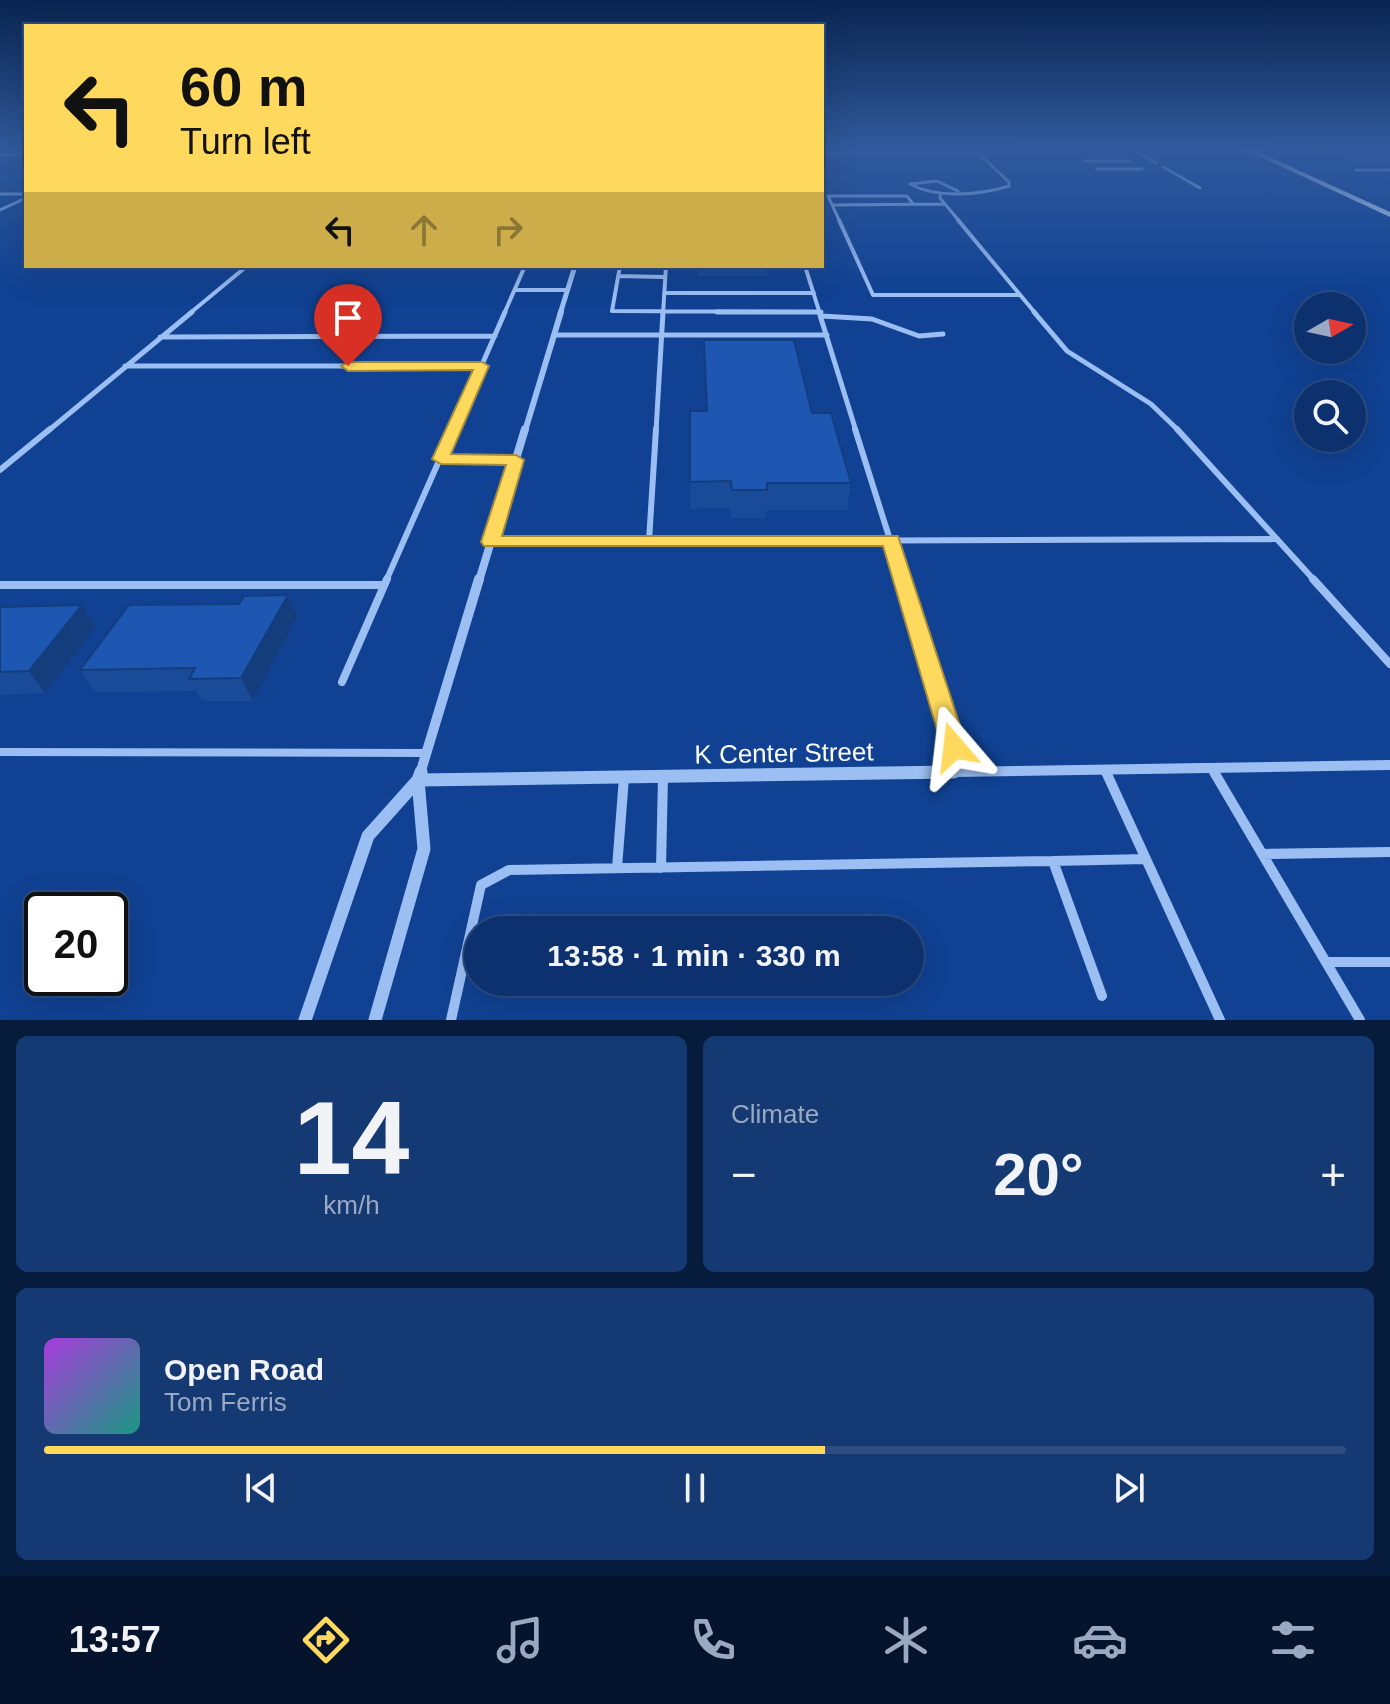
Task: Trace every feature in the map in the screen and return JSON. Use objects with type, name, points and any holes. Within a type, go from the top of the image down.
[{"type":"main road","points":[[1352,198],[1390,215]]},
{"type":"street","points":[[375,1020],[424,849],[418,780],[574,268]]},
{"type":"street","name":"K Center Street","points":[[418,780],[1390,765]]},
{"type":"street","points":[[305,1020],[368,836],[418,780]]},
{"type":"lane","points":[[0,210],[23,198]]},
{"type":"lane","points":[[829,198],[873,295],[1020,295]]},
{"type":"lane","points":[[908,198],[913,204]]},
{"type":"lane","points":[[942,198],[1067,351],[1092,369],[1131,389],[1163,413],[1390,664]]},
{"type":"lane","points":[[832,205],[945,204]]},
{"type":"lane","points":[[0,470],[245,268]]},
{"type":"lane","points":[[342,682],[524,268]]},
{"type":"lane","points":[[620,268],[612,311],[821,314],[872,319],[919,336],[943,334]]},
{"type":"lane","points":[[649,541],[666,268]]},
{"type":"lane","points":[[806,268],[962,772]]},
{"type":"lane","points":[[618,276],[665,277]]},
{"type":"lane","points":[[515,290],[568,290]]},
{"type":"lane","points":[[664,293],[814,293]]},
{"type":"lane","points":[[554,335],[827,335]]},
{"type":"lane","points":[[160,337],[495,336]]},
{"type":"lane","points":[[125,366],[482,366]]},
{"type":"lane","points":[[441,459],[516,460]]},
{"type":"lane","points":[[491,542],[1277,539]]},
{"type":"lane","points":[[0,585],[384,585]]},
{"type":"lane","points":[[0,752],[426,753]]},
{"type":"lane","points":[[1211,768],[1360,1020]]},
{"type":"lane","points":[[1105,769],[1220,1020]]},
{"type":"lane","points":[[661,868],[663,776]]},
{"type":"lane","points":[[617,868],[624,777]]},
{"type":"lane","points":[[1262,854],[1390,852]]},
{"type":"lane","points":[[451,1020],[481,885],[509,870],[1146,859]]},
{"type":"lane","points":[[1053,861],[1102,996]]},
{"type":"lane","points":[[1326,962],[1390,962]]},
{"type":"building","points":[[704,340],[794,340],[812,413],[831,413],[851,483],[767,483],[767,490],[732,490],[731,481],[690,482],[690,411],[707,411]]},
{"type":"building","points":[[288,595],[241,678],[189,679],[195,668],[80,670],[129,605],[239,604],[244,596]]},
{"type":"building","points":[[82,605],[29,671],[0,672],[0,607]]},
{"type":"route","points":[[348,366],[482,366],[441,459],[516,460],[491,542],[891,540],[954,747]]}]
